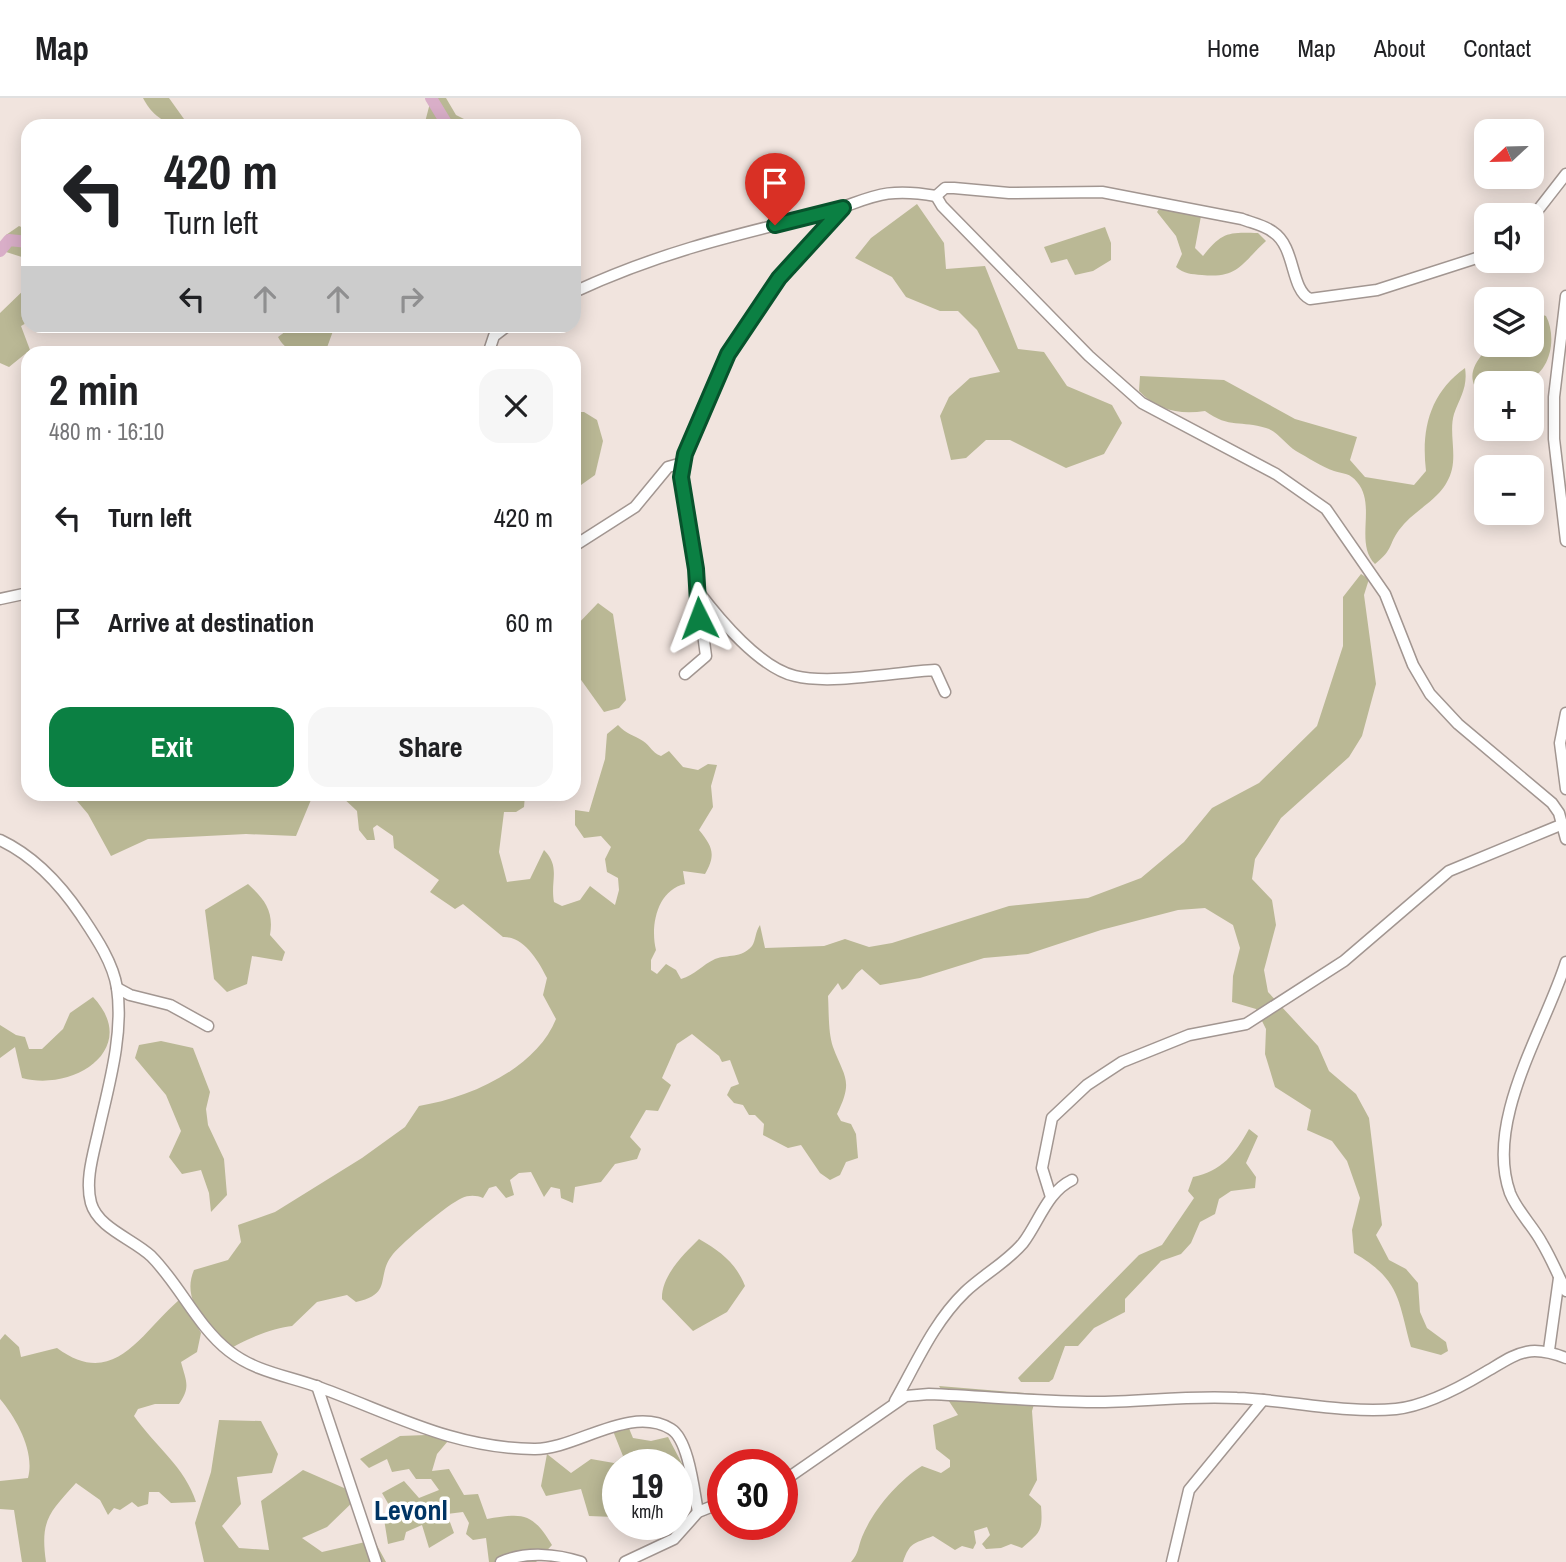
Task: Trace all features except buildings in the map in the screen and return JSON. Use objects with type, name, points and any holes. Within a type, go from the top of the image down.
[{"type":"street","points":[[1543,203],[1566,174]]},
{"type":"street","points":[[936,196],[939,192],[954,187],[1009,193],[1102,192],[1242,219],[1263,226],[1282,240],[1300,289],[1310,299],[1377,290],[1474,259]]},
{"type":"street","points":[[581,289],[660,255],[701,242],[843,208],[874,194],[891,191],[936,196]]},
{"type":"street","points":[[936,196],[942,206],[1089,356],[1142,403],[1276,474],[1326,509],[1385,594],[1413,665],[1430,694],[1458,724],[1534,785],[1552,803],[1563,824],[1566,838]]},
{"type":"street","points":[[685,674],[706,656],[682,463],[728,354],[779,278],[843,208]]},
{"type":"street","points":[[1566,296],[1554,397],[1555,439],[1566,541]]},
{"type":"street","points":[[581,542],[638,505],[668,467],[682,463]]},
{"type":"street","points":[[698,591],[734,633],[760,656],[792,676],[860,676],[935,670],[945,692]]},
{"type":"street","points":[[0,599],[21,594]]},
{"type":"street","points":[[1566,713],[1560,743],[1566,789]]},
{"type":"street","points":[[1051,1197],[1042,1168],[1052,1118],[1087,1085],[1122,1062],[1189,1035],[1246,1024],[1344,961],[1449,871],[1563,824]]},
{"type":"street","points":[[0,841],[32,859],[61,888],[92,931],[113,972],[117,988],[115,1049],[89,1182],[92,1207],[106,1224],[152,1257],[226,1349],[254,1367],[317,1386],[460,1442],[537,1450],[623,1425],[655,1424],[670,1429],[685,1450],[698,1511]]},
{"type":"street","points":[[1566,962],[1553,1001],[1513,1094],[1504,1167],[1510,1194],[1543,1245],[1566,1291]]},
{"type":"street","points":[[117,988],[130,995],[170,1005],[208,1026]]},
{"type":"street","points":[[895,1402],[904,1381],[943,1317],[967,1291],[1010,1258],[1035,1226],[1051,1197],[1072,1180]]},
{"type":"street","points":[[1549,1350],[1559,1278]]},
{"type":"street","points":[[798,1471],[906,1396],[929,1394],[1091,1402],[1206,1398],[1377,1410],[1406,1408],[1483,1374],[1508,1357],[1527,1350],[1549,1350],[1566,1358]]},
{"type":"street","points":[[317,1386],[376,1562]]},
{"type":"street","points":[[1172,1562],[1189,1490],[1263,1400]]},
{"type":"street","points":[[625,1562],[674,1539],[698,1511],[707,1508]]},
{"type":"street","points":[[501,1562],[513,1557],[557,1554],[581,1562]]},
{"type":"shaded area","points":[[143,98],[169,98],[184,119],[162,119],[151,110]]},
{"type":"shaded area","points":[[427,98],[446,98],[456,115],[464,119],[426,119],[430,103]]},
{"type":"shaded area","points":[[917,204],[944,243],[946,269],[985,266],[1018,349],[1044,352],[1067,386],[1112,405],[1122,423],[1104,454],[1066,468],[1010,440],[986,440],[966,458],[951,460],[940,416],[949,397],[970,378],[1000,372],[977,330],[958,311],[940,311],[906,297],[892,277],[855,258],[871,238]]},
{"type":"shaded area","points":[[1161,206],[1201,216],[1195,248],[1203,256],[1215,242],[1226,235],[1258,233],[1266,241],[1232,272],[1214,276],[1185,272],[1176,267],[1182,254],[1176,236],[1157,212]]},
{"type":"shaded area","points":[[21,227],[21,257],[3,251],[6,235]]},
{"type":"shaded area","points":[[1105,227],[1111,243],[1111,260],[1093,271],[1075,275],[1067,259],[1051,263],[1044,247]]},
{"type":"shaded area","points":[[21,293],[21,333],[24,333],[28,346],[21,346],[21,357],[9,367],[0,363],[0,313]]},
{"type":"shaded area","points":[[1544,315],[1546,316],[1550,325],[1551,346],[1549,356],[1540,371],[1474,371],[1474,385],[1473,374],[1476,363],[1480,357],[1544,357]]},
{"type":"shaded area","points":[[283,333],[332,333],[328,346],[285,346],[278,337]]},
{"type":"shaded area","points":[[1465,368],[1464,386],[1452,427],[1453,462],[1448,479],[1437,495],[1406,522],[1385,554],[1375,564],[1366,546],[1363,491],[1352,477],[1325,467],[1296,451],[1270,430],[1222,420],[1205,411],[1169,410],[1153,403],[1139,391],[1140,376],[1224,380],[1295,419],[1357,437],[1350,460],[1365,477],[1414,485],[1426,471],[1425,441],[1430,413],[1443,389]]},
{"type":"shaded area","points":[[581,412],[597,420],[603,441],[595,475],[581,485]]},
{"type":"shaded area","points":[[1361,574],[1369,579],[1364,595],[1376,684],[1362,736],[1349,757],[1281,818],[1255,859],[1252,879],[1272,900],[1276,925],[1264,970],[1268,992],[1318,1046],[1329,1071],[1356,1094],[1369,1118],[1382,1225],[1376,1235],[1389,1260],[1406,1269],[1418,1283],[1420,1312],[1427,1328],[1446,1342],[1448,1351],[1441,1355],[1411,1347],[1400,1304],[1389,1282],[1354,1253],[1352,1230],[1360,1198],[1347,1161],[1332,1141],[1307,1130],[1311,1110],[1275,1087],[1265,1054],[1266,1029],[1256,1009],[1232,1002],[1233,976],[1240,948],[1233,925],[1205,908],[1178,910],[1101,930],[1028,954],[984,958],[920,978],[880,985],[862,969],[842,990],[838,983],[828,996],[831,1041],[846,1079],[845,1093],[837,1114],[841,1121],[851,1124],[856,1134],[858,1158],[846,1162],[840,1175],[830,1180],[820,1173],[801,1145],[788,1148],[763,1135],[764,1124],[755,1115],[749,1115],[743,1105],[734,1103],[727,1095],[731,1087],[739,1084],[730,1060],[722,1062],[719,1056],[692,1034],[677,1044],[662,1078],[671,1085],[658,1111],[646,1110],[630,1137],[641,1149],[637,1159],[615,1164],[601,1182],[575,1187],[573,1203],[561,1198],[560,1189],[551,1187],[544,1197],[531,1172],[519,1173],[510,1180],[514,1195],[506,1198],[496,1186],[489,1188],[483,1198],[462,1198],[426,1224],[393,1254],[380,1289],[368,1299],[356,1302],[347,1295],[317,1302],[292,1326],[259,1335],[229,1350],[199,1313],[191,1293],[194,1270],[228,1260],[241,1242],[238,1225],[275,1212],[362,1158],[405,1127],[419,1106],[459,1096],[499,1078],[533,1053],[556,1019],[543,995],[547,978],[530,951],[518,941],[503,937],[463,904],[455,909],[430,892],[439,880],[394,848],[393,836],[377,825],[373,828],[375,840],[367,840],[359,830],[357,811],[346,801],[524,801],[524,807],[516,812],[504,812],[499,852],[507,882],[530,879],[544,850],[554,868],[554,902],[562,906],[580,900],[590,886],[615,905],[619,890],[618,878],[607,872],[605,859],[611,847],[601,836],[584,838],[575,825],[575,810],[589,812],[605,759],[607,734],[618,725],[661,756],[669,751],[683,767],[698,770],[708,764],[717,765],[711,786],[713,807],[699,830],[710,846],[711,862],[705,874],[683,871],[685,884],[668,893],[662,901],[655,920],[656,950],[651,960],[651,970],[657,974],[666,964],[676,970],[681,979],[686,977],[715,959],[739,955],[748,950],[760,925],[765,948],[824,946],[845,939],[869,947],[892,943],[1009,906],[1088,898],[1141,878],[1184,842],[1212,808],[1259,783],[1317,726],[1343,646],[1343,597]]},
{"type":"shaded area","points":[[598,603],[613,614],[626,700],[619,708],[604,712],[581,680],[581,621]]},
{"type":"shaded area","points":[[77,801],[311,801],[296,836],[246,834],[148,839],[111,856],[88,814]]},
{"type":"shaded area","points":[[248,884],[267,906],[271,919],[270,935],[285,952],[282,961],[252,956],[247,984],[227,992],[214,979],[205,910]]},
{"type":"shaded area","points":[[93,997],[106,1016],[110,1033],[106,1049],[95,1062],[80,1072],[42,1081],[22,1078],[15,1047],[0,1058],[0,1025],[25,1037],[29,1049],[42,1049],[63,1029],[70,1013]]},
{"type":"shaded area","points":[[161,1041],[193,1048],[210,1092],[206,1109],[208,1125],[224,1159],[227,1195],[211,1212],[209,1193],[201,1170],[182,1174],[169,1157],[181,1131],[166,1095],[135,1058],[139,1045]]},
{"type":"shaded area","points":[[1249,1129],[1258,1136],[1246,1163],[1256,1177],[1255,1188],[1231,1191],[1219,1199],[1215,1214],[1200,1222],[1191,1243],[1181,1254],[1161,1261],[1125,1299],[1125,1312],[1094,1328],[1078,1346],[1065,1346],[1053,1379],[1049,1382],[1021,1382],[1018,1378],[1139,1255],[1162,1245],[1194,1198],[1188,1191],[1193,1177],[1220,1166],[1227,1160]]},
{"type":"shaded area","points":[[699,1239],[726,1258],[745,1286],[727,1312],[693,1331],[662,1299],[669,1274]]},
{"type":"shaded area","points":[[179,1300],[187,1308],[201,1333],[197,1352],[181,1362],[186,1384],[185,1393],[179,1404],[155,1404],[138,1409],[134,1416],[185,1478],[196,1502],[171,1503],[159,1492],[149,1492],[148,1504],[138,1507],[132,1502],[120,1510],[114,1508],[108,1515],[100,1500],[76,1483],[49,1518],[44,1536],[46,1562],[22,1562],[14,1510],[0,1509],[0,1481],[28,1478],[30,1468],[23,1436],[0,1399],[0,1340],[5,1334],[19,1347],[21,1357],[57,1348],[77,1359],[95,1363],[110,1360],[138,1341]]},
{"type":"shaded area","points":[[939,1386],[1037,1394],[1032,1411],[1037,1480],[1029,1495],[1041,1506],[1039,1531],[1022,1548],[1011,1544],[986,1549],[982,1544],[990,1535],[987,1527],[974,1531],[976,1543],[973,1549],[962,1546],[955,1550],[933,1536],[913,1544],[903,1562],[851,1562],[873,1517],[895,1488],[922,1466],[941,1473],[950,1467],[950,1460],[936,1449],[933,1425],[958,1415]]},
{"type":"shaded area","points":[[219,1420],[261,1421],[278,1454],[272,1473],[237,1477],[241,1504],[222,1526],[239,1548],[269,1550],[261,1501],[303,1470],[360,1495],[327,1527],[302,1538],[322,1552],[374,1540],[386,1562],[204,1562],[195,1523],[211,1472]]},
{"type":"shaded area","points":[[628,1426],[633,1438],[651,1441],[668,1437],[674,1449],[620,1449],[613,1431]]},
{"type":"shaded area","points":[[426,1435],[448,1441],[437,1454],[432,1471],[449,1469],[464,1495],[478,1494],[487,1519],[526,1517],[545,1534],[552,1545],[536,1562],[489,1562],[486,1538],[473,1540],[466,1534],[469,1523],[463,1512],[447,1514],[454,1533],[429,1548],[422,1525],[406,1532],[404,1540],[388,1544],[384,1519],[393,1512],[382,1493],[404,1481],[419,1498],[439,1490],[431,1479],[416,1479],[409,1469],[392,1472],[387,1459],[369,1468],[360,1459],[400,1436]]},
{"type":"shaded area","points":[[547,1454],[571,1473],[591,1459],[602,1461],[602,1517],[589,1516],[581,1489],[546,1496],[541,1486]]},
{"type":"shaded area","points":[[693,1485],[699,1496],[693,1504]]},
{"type":"waterway","points":[[431,98],[444,119]]},
{"type":"waterway","points":[[0,251],[9,240],[21,241]]},
{"type":"district","name":"Levonl","points":[[411,1510]]},
{"type":"route","points":[[699,618],[696,569],[681,477],[685,454],[728,354],[779,278],[818,231],[843,208],[775,225]]}]
